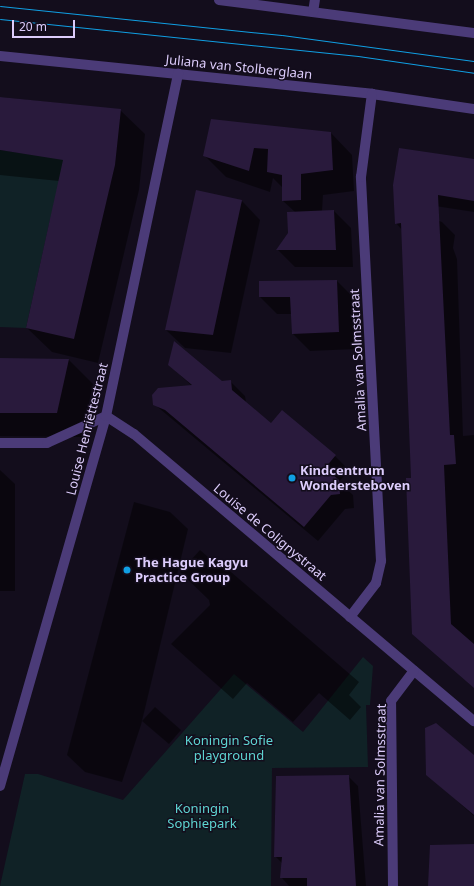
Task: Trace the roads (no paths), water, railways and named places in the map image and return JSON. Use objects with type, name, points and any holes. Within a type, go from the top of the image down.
[{"type":"street","points":[[219,0],[256,3],[474,33]]},
{"type":"street","points":[[313,12],[315,0]]},
{"type":"street","name":"Juliana van Stolberglaan","points":[[0,56],[372,94],[474,109]]},
{"type":"street","name":"Louise Henriëttestraat","points":[[0,786],[106,416],[178,73]]},
{"type":"street","name":"Amalia van Solmsstraat","points":[[350,617],[376,583],[381,561],[362,177],[372,94]]},
{"type":"street","points":[[0,443],[47,443],[106,416]]},
{"type":"street","name":"Louise de Colignystraat","points":[[106,416],[134,434],[474,721]]},
{"type":"street","name":"Amalia van Solmsstraat","points":[[393,886],[391,701],[414,671]]},
{"type":"tram line","points":[[0,6],[282,35],[474,61]]},
{"type":"tram line","points":[[0,19],[358,56],[474,73]]},
{"type":"place","name":"Kindcentrum Wondersteboven","points":[[292,478]]},
{"type":"place","name":"The Hague Kagyu Practice Group","points":[[127,570]]},
{"type":"park label","name":"Koningin Sofie playground","points":[[229,748]]},
{"type":"park label","name":"Koningin Sophiepark","points":[[202,816]]}]
